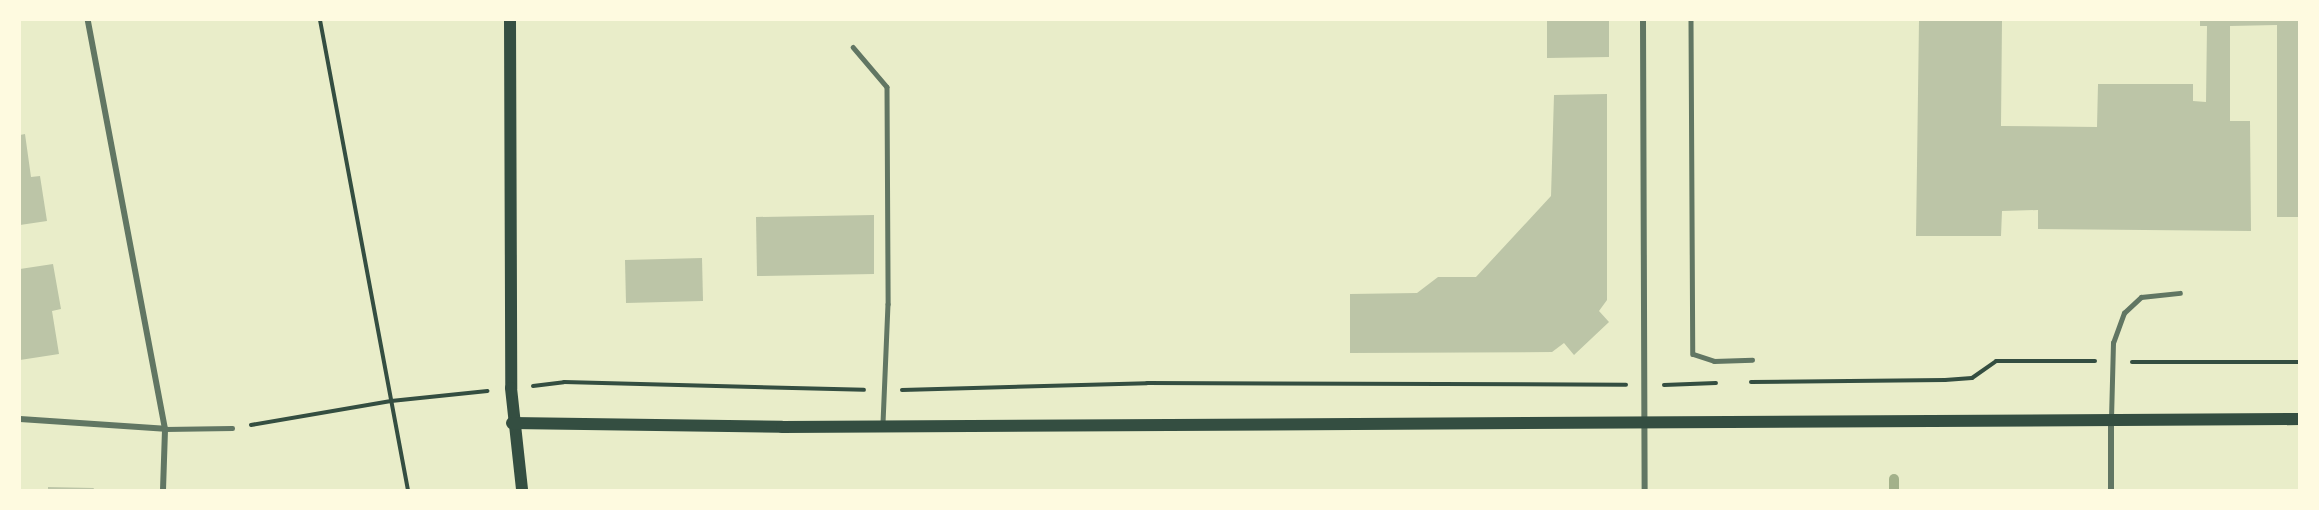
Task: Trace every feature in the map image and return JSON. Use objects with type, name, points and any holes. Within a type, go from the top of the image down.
[{"type":"main road","points":[[510,20],[512,423],[522,490]]},
{"type":"main road","points":[[512,423],[883,427],[1646,424],[2300,418]]},
{"type":"street","points":[[88,20],[165,429],[163,490]]},
{"type":"street","points":[[1643,20],[1645,490]]},
{"type":"street","points":[[20,419],[165,429]]},
{"type":"street","points":[[2111,421],[2111,490]]},
{"type":"lane","points":[[1690,20],[1693,354],[1714,362],[1752,360]]},
{"type":"lane","points":[[853,47],[886,87],[883,427]]},
{"type":"lane","points":[[2111,421],[2111,362],[2118,326],[2130,303],[2152,293],[2180,293]]},
{"type":"lane","points":[[165,429],[232,428]]},
{"type":"path","points":[[320,20],[408,490]]},
{"type":"path","points":[[1743,382],[1972,378],[1996,361],[2300,362]]},
{"type":"path","points":[[564,382],[885,390],[1147,383],[1384,387],[1721,383]]},
{"type":"path","points":[[232,428],[391,401],[489,391]]},
{"type":"building","points":[[1547,20],[1609,20],[1609,57],[1547,58]]},
{"type":"building","points":[[1919,20],[2002,20],[2001,126],[2097,127],[2098,84],[2193,84],[2193,101],[2206,102],[2207,26],[2200,26],[2200,20],[2300,20],[2300,217],[2277,217],[2277,25],[2230,26],[2230,121],[2250,121],[2251,231],[2038,229],[2038,210],[2002,211],[2001,236],[1916,236]]},
{"type":"building","points":[[1607,94],[1607,300],[1599,311],[1609,322],[1574,355],[1564,343],[1552,352],[1350,353],[1350,294],[1417,293],[1438,277],[1476,277],[1551,196],[1554,95]]},
{"type":"building","points":[[25,134],[31,177],[40,176],[47,221],[20,225],[20,135]]},
{"type":"building","points":[[874,215],[874,274],[757,276],[756,217]]},
{"type":"building","points":[[702,258],[703,301],[626,303],[625,260]]},
{"type":"building","points":[[53,264],[61,309],[52,311],[59,354],[20,360],[20,269]]},
{"type":"building","points":[[48,487],[94,488],[93,490],[48,490]]},
{"type":"waterway","points":[[1894,479],[1894,490]]}]
